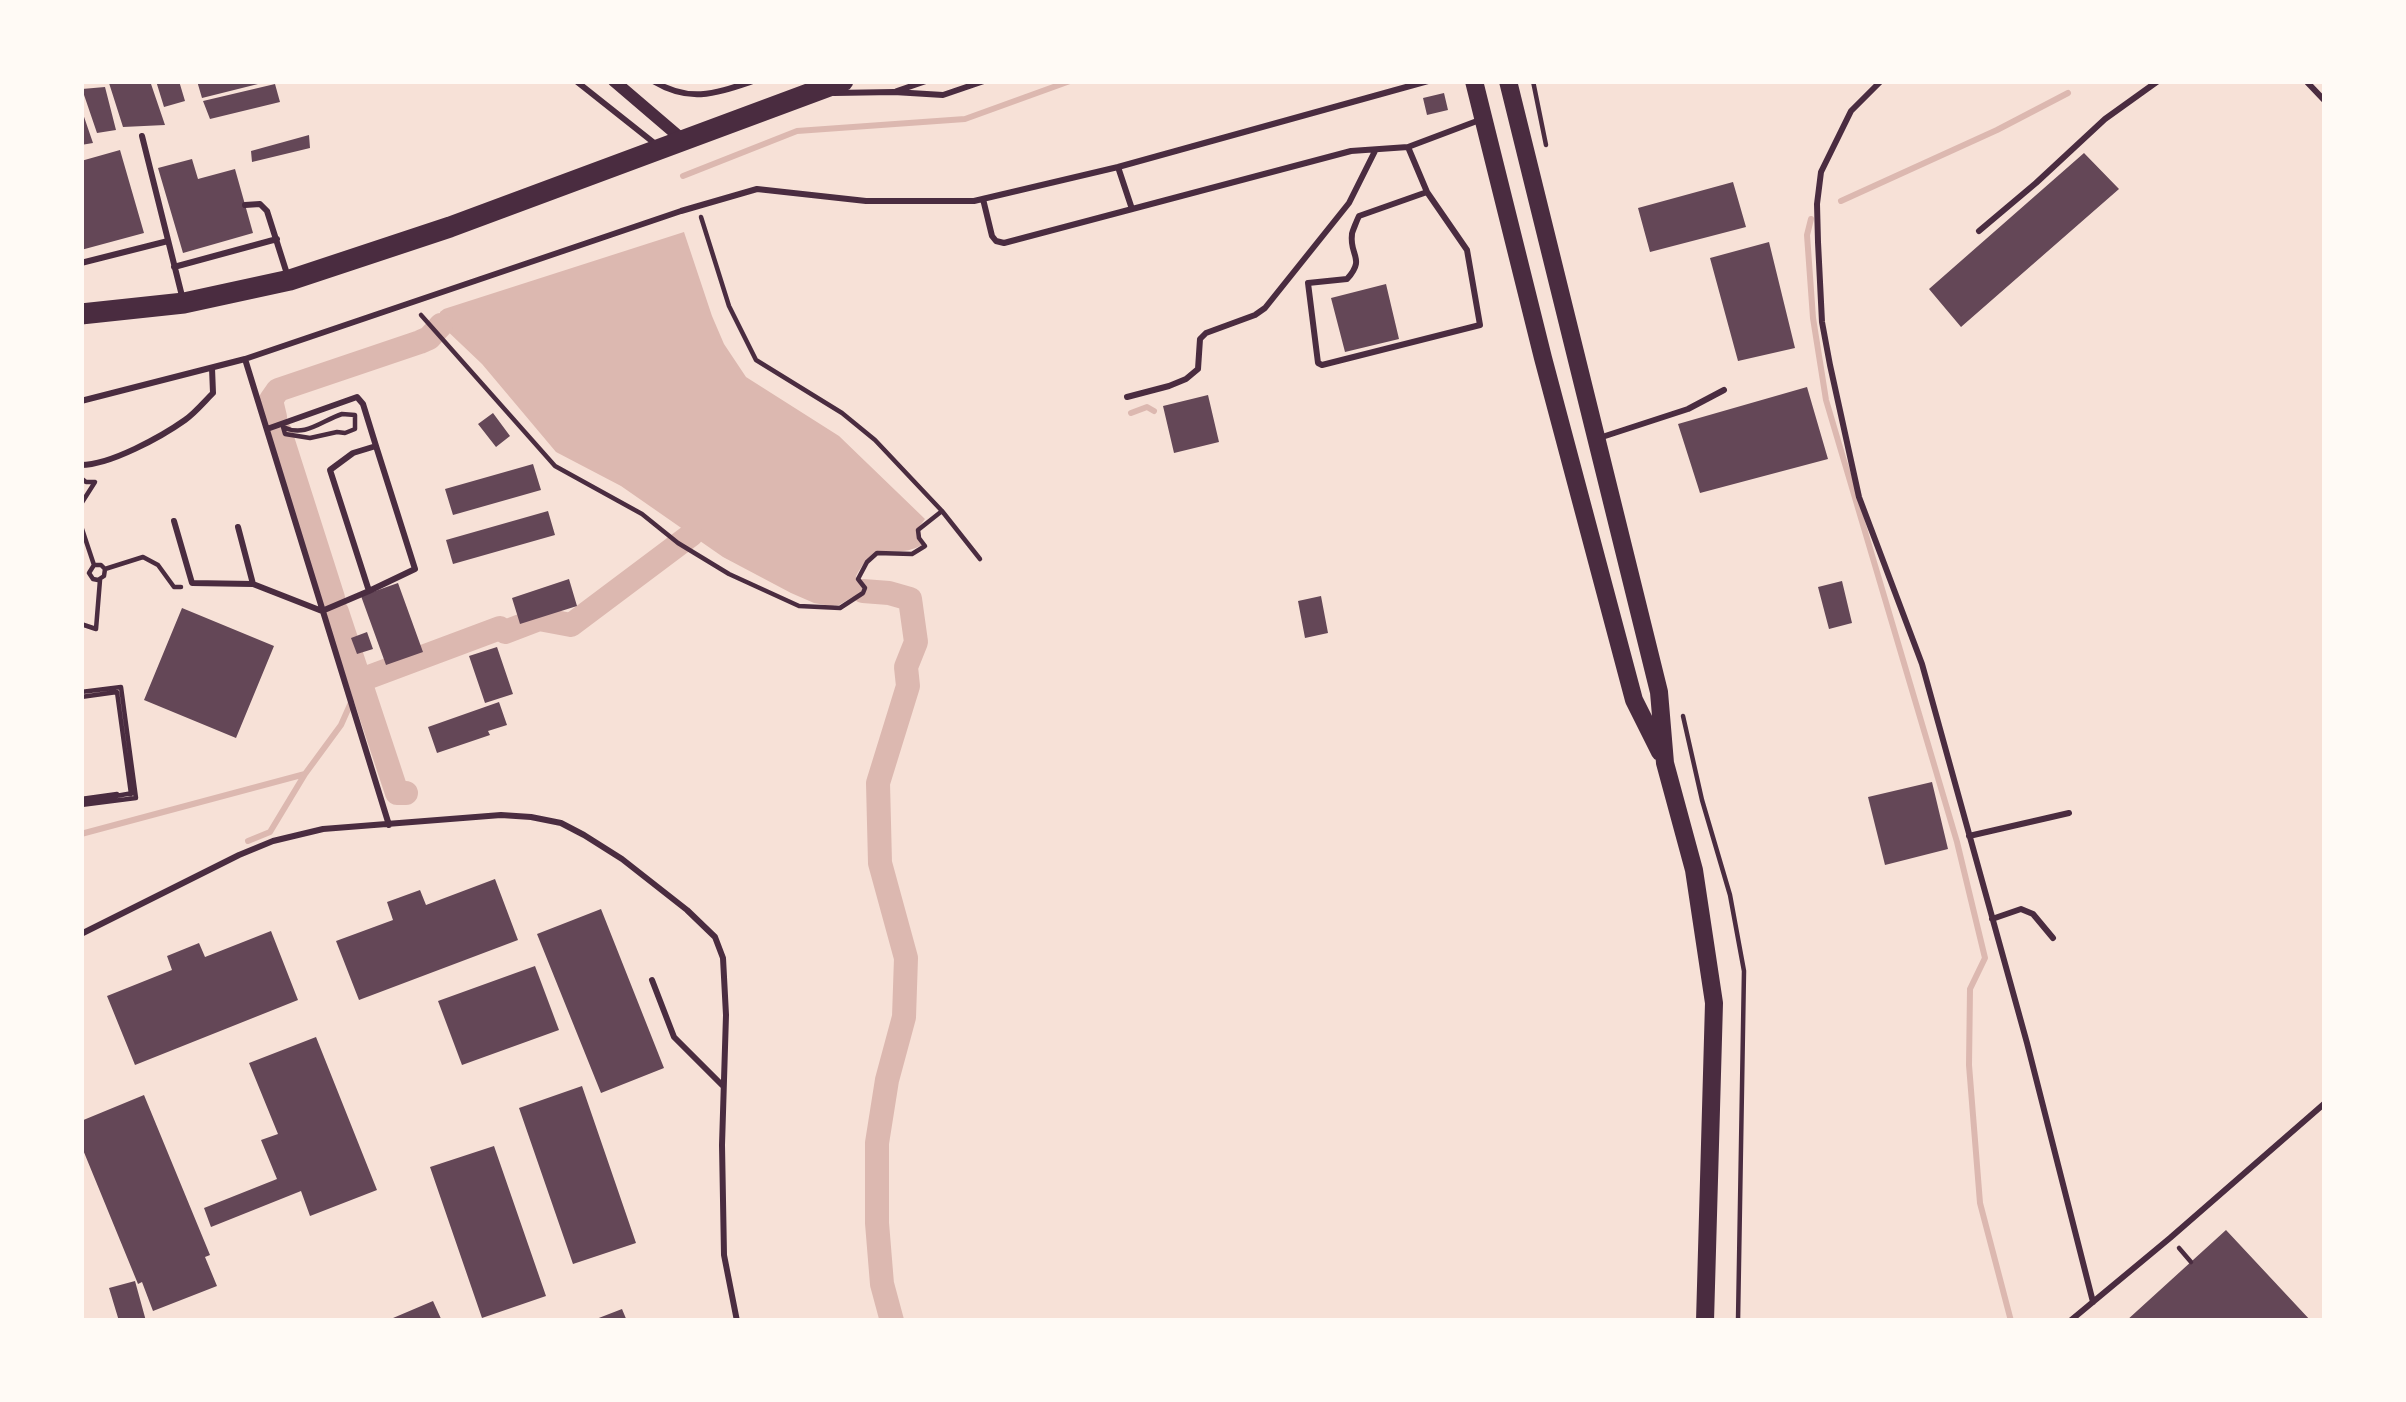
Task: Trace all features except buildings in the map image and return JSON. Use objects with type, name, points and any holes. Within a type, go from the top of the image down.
[{"type":"highway","points":[[81,314],[184,303],[290,280],[843,81]]},
{"type":"main road","points":[[1474,81],[1634,700],[1665,763]]},
{"type":"main road","points":[[1508,81],[1659,692],[1665,763],[1694,870],[1714,1003],[1705,1321]]},
{"type":"street","points":[[614,81],[683,140]]},
{"type":"street","points":[[1484,118],[1515,111]]},
{"type":"lane","points":[[576,81],[661,149]]},
{"type":"lane","points":[[652,81],[671,92],[698,96],[753,81]]},
{"type":"lane","points":[[894,92],[926,81]]},
{"type":"lane","points":[[807,94],[943,95],[984,81]]},
{"type":"lane","points":[[81,401],[245,358],[757,189],[866,201],[983,199],[1118,167],[1428,81]]},
{"type":"lane","points":[[1881,81],[1851,111],[1821,172],[1817,204],[1822,322],[1859,496],[1922,664],[2093,1302]]},
{"type":"lane","points":[[1979,231],[2105,119],[2158,81]]},
{"type":"lane","points":[[2306,81],[2325,101]]},
{"type":"lane","points":[[983,199],[992,236],[1004,243],[1351,152],[1408,147],[1484,118]]},
{"type":"lane","points":[[142,136],[184,303]]},
{"type":"lane","points":[[1408,147],[1427,192],[1467,250],[1480,325],[1318,363],[1308,283],[1347,279],[1355,270],[1358,262],[1352,235],[1358,216],[1427,192]]},
{"type":"lane","points":[[1126,397],[1186,379],[1198,369],[1200,339],[1206,333],[1265,308],[1349,203],[1375,151]]},
{"type":"lane","points":[[1118,167],[1132,210]]},
{"type":"lane","points":[[245,205],[260,204],[267,211],[290,280]]},
{"type":"lane","points":[[164,226],[174,224]]},
{"type":"lane","points":[[174,267],[277,239]]},
{"type":"lane","points":[[81,263],[168,241]]},
{"type":"lane","points":[[245,358],[389,825]]},
{"type":"lane","points":[[85,465],[130,451],[186,419],[213,393],[212,368]]},
{"type":"lane","points":[[1596,439],[1688,409],[1724,390]]},
{"type":"lane","points":[[174,521],[193,584],[254,584],[322,611],[415,569],[357,397],[267,429]]},
{"type":"lane","points":[[369,591],[330,470],[353,453],[376,446]]},
{"type":"lane","points":[[238,527],[254,584]]},
{"type":"lane","points":[[1969,836],[2069,814]]},
{"type":"lane","points":[[81,934],[239,855],[323,829],[501,815],[531,817],[561,824],[622,859],[715,937],[723,958],[724,1255],[736,1321]]},
{"type":"lane","points":[[1992,919],[2021,909],[2033,914],[2054,938]]},
{"type":"lane","points":[[652,980],[674,1037],[723,1086]]},
{"type":"lane","points":[[2070,1321],[2325,1103]]},
{"type":"path","points":[[698,206],[729,306],[756,360],[859,426],[980,559]]},
{"type":"path","points":[[410,303],[554,466],[641,514],[729,574],[799,606],[840,608],[864,592],[858,579],[873,556],[912,554],[925,546],[918,530],[942,512]]},
{"type":"path","points":[[342,414],[355,415],[357,424],[351,432],[302,439],[285,434],[283,427],[297,432],[342,414]]},
{"type":"path","points":[[81,504],[95,482],[82,479],[85,465]]},
{"type":"path","points":[[81,526],[94,565]]},
{"type":"path","points":[[105,569],[143,557],[164,572],[174,587],[193,584]]},
{"type":"path","points":[[81,624],[96,629],[100,580],[106,574],[101,565],[94,565]]},
{"type":"path","points":[[94,565],[90,575],[100,580]]},
{"type":"path","points":[[81,696],[117,692],[131,794],[81,802]]},
{"type":"path","points":[[2170,1238],[2191,1262]]},
{"type":"shaded area","points":[[684,232],[712,316],[746,377],[839,436],[925,519],[916,531],[922,545],[872,556],[856,576],[863,591],[839,605],[814,603],[723,557],[621,486],[556,452],[482,364],[441,325],[444,309]]},
{"type":"waterway","points":[[683,176],[797,131],[965,119],[1070,81]]},
{"type":"waterway","points":[[1841,201],[2068,93]]},
{"type":"waterway","points":[[1811,219],[1807,235],[1813,318],[1826,400],[1957,842],[1985,958],[1970,989],[1969,1065],[1980,1203],[2011,1321]]},
{"type":"waterway","points":[[275,417],[271,400],[278,390],[420,342],[441,325]]},
{"type":"waterway","points":[[1131,413],[1147,407],[1154,411]]},
{"type":"waterway","points":[[280,432],[333,598]]},
{"type":"waterway","points":[[361,680],[500,628],[505,632],[539,619],[571,625],[691,535]]},
{"type":"waterway","points":[[863,591],[910,599],[916,642],[906,667],[908,686],[878,783],[880,863],[906,958],[904,1017],[877,1143],[882,1284],[892,1321]]},
{"type":"waterway","points":[[337,612],[397,793],[406,793]]},
{"type":"waterway","points":[[81,834],[305,774],[341,725],[361,680]]},
{"type":"waterway","points":[[248,841],[270,832],[305,774]]}]
